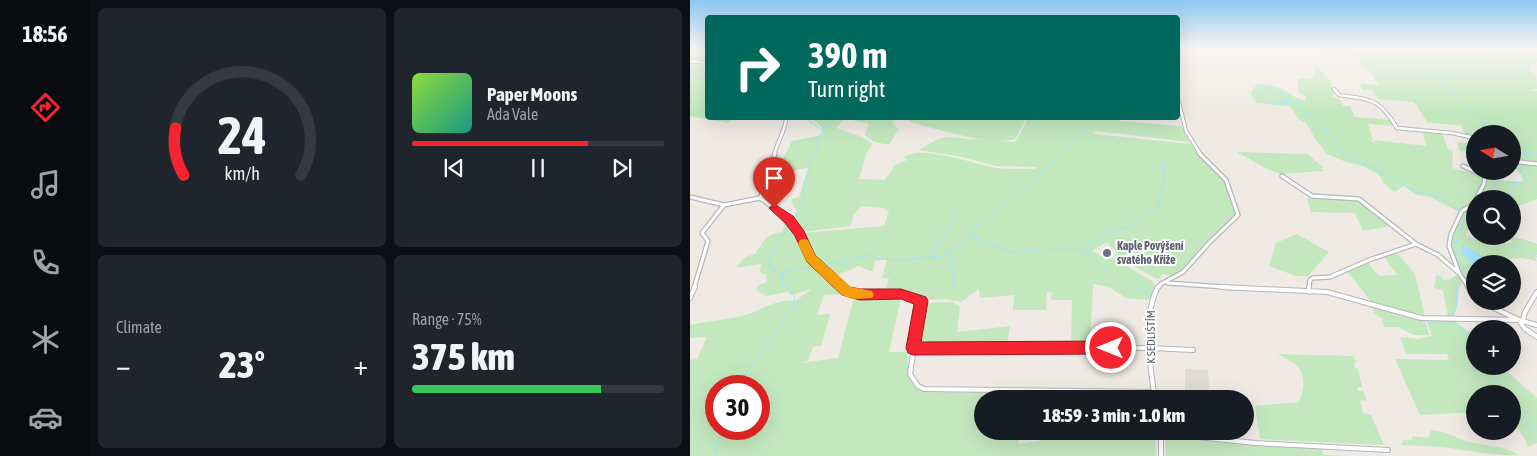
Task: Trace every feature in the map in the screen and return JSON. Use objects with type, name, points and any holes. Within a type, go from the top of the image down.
[{"type":"street","points":[[1334,88],[1339,95],[1366,98],[1386,109],[1397,128],[1466,136]]},
{"type":"street","name":"K SEDLIŠTÍM","points":[[1154,390],[1150,348],[1152,298],[1158,287],[1168,283],[1184,271],[1238,215],[1226,180],[1199,153],[1186,131],[1180,107]]},
{"type":"street","points":[[760,198],[768,182],[778,140],[786,126],[786,120]]},
{"type":"street","points":[[1521,161],[1537,164]]},
{"type":"street","points":[[1463,166],[1485,176],[1481,190]]},
{"type":"street","points":[[1282,176],[1312,196],[1359,198],[1416,244],[1438,254],[1458,273],[1466,285]]},
{"type":"street","points":[[690,197],[724,205],[760,198],[789,220],[800,234],[811,258],[846,291],[860,295],[901,294],[921,301],[910,374],[918,386],[924,389],[1001,390]]},
{"type":"street","points":[[690,298],[697,281],[708,241],[702,233],[724,205]]},
{"type":"street","points":[[1458,273],[1449,246],[1454,225],[1462,211],[1466,209]]},
{"type":"street","points":[[1309,292],[1310,280],[1313,278],[1330,276],[1416,244]]},
{"type":"street","points":[[1168,283],[1332,293],[1409,316],[1448,319],[1521,320]]},
{"type":"street","points":[[1537,292],[1521,320],[1524,328],[1537,337]]},
{"type":"street","points":[[1499,310],[1537,325]]},
{"type":"street","points":[[913,348],[1150,348],[1192,350]]},
{"type":"street","points":[[1161,440],[1161,456]]},
{"type":"street","points":[[1236,440],[1388,450]]},
{"type":"shaded area","points":[[1185,369],[1208,370],[1209,390],[1185,390]]},
{"type":"green space","points":[[690,69],[705,69],[705,119],[690,116]]},
{"type":"green space","points":[[1315,69],[1319,69],[1330,81],[1334,96],[1332,97],[1340,99],[1343,106],[1350,106],[1355,117],[1391,120],[1393,126],[1368,124],[1373,140],[1370,140],[1375,143],[1374,140],[1427,146],[1422,131],[1442,133],[1448,149],[1453,150],[1452,168],[1466,172],[1466,180],[1484,180],[1479,190],[1466,190],[1466,245],[1488,245],[1493,247],[1493,245],[1521,245],[1521,239],[1537,244],[1537,255],[1534,256],[1537,261],[1521,258],[1521,255],[1466,255],[1466,284],[1461,282],[1454,317],[1448,317],[1443,291],[1434,288],[1436,275],[1441,276],[1445,281],[1458,275],[1459,272],[1448,246],[1456,223],[1461,223],[1459,212],[1430,197],[1417,195],[1404,186],[1394,192],[1384,183],[1379,175],[1363,166],[1346,162],[1327,154],[1315,139],[1307,124],[1299,119],[1290,106],[1256,103],[1251,93],[1257,84],[1270,85],[1305,101],[1306,97],[1298,91],[1297,80],[1299,78],[1313,78]]},
{"type":"green space","points":[[1367,69],[1529,69],[1529,72],[1536,74],[1537,89],[1528,90],[1537,91],[1537,199],[1521,205],[1521,190],[1479,190],[1485,180],[1523,182],[1521,176],[1521,125],[1466,125],[1466,134],[1460,125],[1428,123],[1414,102],[1378,99],[1372,90],[1362,90],[1360,84],[1379,85]]},
{"type":"green space","points":[[711,120],[731,120],[727,123]]},
{"type":"green space","points":[[812,120],[842,120],[836,128],[862,137],[873,144],[866,154],[859,179],[885,180],[895,165],[907,160],[904,158],[911,154],[921,153],[948,156],[996,168],[1035,169],[1037,167],[996,166],[962,157],[919,150],[936,140],[946,137],[1014,142],[1018,139],[1027,120],[1119,120],[1181,126],[1189,142],[1096,131],[1094,134],[1190,144],[1223,178],[1236,215],[1174,278],[1164,274],[1160,276],[1161,278],[1157,279],[1116,256],[1116,252],[1107,242],[1092,251],[1107,259],[1113,258],[1152,281],[1156,287],[1149,300],[1126,298],[1109,287],[1093,284],[1090,346],[1071,346],[1072,300],[1051,300],[1052,293],[1047,292],[1046,310],[1013,310],[1014,295],[980,298],[979,289],[961,302],[946,299],[923,300],[904,293],[885,293],[889,278],[882,278],[887,259],[875,261],[873,272],[858,266],[834,277],[828,272],[825,276],[845,294],[824,295],[817,315],[830,314],[821,346],[813,347],[808,361],[801,363],[838,358],[854,297],[899,297],[901,298],[889,352],[907,352],[909,378],[923,392],[974,393],[974,440],[1019,440],[1018,444],[1044,440],[1155,440],[1156,456],[690,456],[690,360],[697,359],[707,337],[690,338],[690,325],[743,316],[777,302],[795,301],[812,289],[791,295],[788,292],[766,296],[756,290],[758,285],[767,282],[766,275],[760,272],[761,264],[736,268],[740,263],[746,257],[755,254],[769,236],[783,232],[784,224],[789,222],[800,234],[814,259],[802,235],[803,233],[884,226],[889,211],[884,210],[885,208],[861,206],[853,216],[851,226],[802,232],[790,218],[798,211],[793,206],[792,199],[799,197],[808,168],[783,172],[784,157],[792,141],[822,135],[823,128]]},
{"type":"green space","points":[[852,120],[893,120],[893,124],[899,129],[889,144],[872,141],[865,134],[869,124]]},
{"type":"green space","points":[[908,120],[1025,120],[1016,138],[1008,141],[980,139]]},
{"type":"green space","points":[[1457,142],[1466,143],[1466,152],[1460,151]]},
{"type":"green space","points":[[1237,152],[1307,154],[1323,167],[1321,168],[1324,171],[1280,174]]},
{"type":"green space","points":[[1307,198],[1356,198],[1393,226],[1363,231],[1355,213],[1311,212]]},
{"type":"green space","points":[[1297,234],[1329,252],[1308,276],[1296,276],[1269,266],[1276,243]]},
{"type":"green space","points":[[1397,253],[1415,274],[1425,317],[1373,304],[1347,271],[1367,262],[1379,276],[1397,275],[1384,257]]},
{"type":"green space","points":[[953,302],[960,306],[957,332],[1010,326],[1007,346],[917,346],[925,303]]},
{"type":"green space","points":[[1374,308],[1408,318],[1425,320],[1429,335],[1414,335],[1398,327],[1384,327],[1382,319],[1373,312]]},
{"type":"green space","points":[[1427,321],[1455,321],[1466,330],[1466,375],[1511,375],[1537,398],[1537,443],[1528,447],[1521,433],[1521,385],[1466,385],[1466,412],[1420,415],[1395,359],[1449,360],[1447,354],[1406,354],[1400,337],[1417,339],[1432,336]]},
{"type":"green space","points":[[1277,354],[1354,356],[1355,368],[1358,369],[1362,387],[1357,387],[1358,391],[1363,391],[1367,401],[1360,400],[1363,413],[1371,415],[1384,445],[1260,439],[1255,406],[1299,402],[1302,393],[1302,372],[1293,362]]},
{"type":"green space","points":[[1431,430],[1469,442],[1507,449],[1518,455],[1401,445],[1404,440],[1411,440],[1413,436],[1429,438]]},
{"type":"green space","points":[[1165,440],[1221,440],[1321,448],[1324,455],[1345,456],[1166,456]]},
{"type":"water","points":[[1462,245],[1480,255],[1466,255],[1466,257],[1462,253]]},
{"type":"waterway","points":[[1433,69],[1468,108],[1482,118],[1485,125]]},
{"type":"waterway","points":[[690,75],[705,70]]},
{"type":"waterway","points":[[1256,87],[1277,92],[1295,103]]},
{"type":"waterway","points":[[1270,102],[1295,103]]},
{"type":"waterway","points":[[1295,103],[1335,138],[1341,153],[1345,156],[1377,169],[1415,192],[1431,194],[1442,199],[1461,212]]},
{"type":"waterway","points":[[792,220],[803,204],[804,185],[809,171],[810,157],[817,149],[817,141],[823,130],[809,121],[810,120]]},
{"type":"waterway","points":[[822,128],[835,120]]},
{"type":"waterway","points":[[970,236],[976,227],[1038,178],[1070,143],[1085,130]]},
{"type":"waterway","points":[[1521,155],[1537,154]]},
{"type":"waterway","points":[[1084,250],[1102,235],[1111,230],[1128,227],[1158,206],[1164,178],[1162,162]]},
{"type":"waterway","points":[[1493,190],[1495,183],[1498,181],[1524,183],[1526,178],[1521,171]]},
{"type":"waterway","points":[[1512,190],[1514,183]]},
{"type":"waterway","points":[[931,257],[935,247],[949,230],[956,208]]},
{"type":"waterway","points":[[1451,316],[1457,305],[1456,286],[1465,272],[1455,246],[1464,220],[1461,213],[1466,211]]},
{"type":"waterway","points":[[782,273],[770,268],[768,262],[790,224]]},
{"type":"waterway","points":[[931,257],[942,256],[961,248],[970,236]]},
{"type":"waterway","points":[[970,236],[1011,252],[1059,249],[1084,250]]},
{"type":"waterway","points":[[1513,246],[1521,249]]},
{"type":"waterway","points":[[1084,250],[1096,263],[1110,269],[1123,282],[1148,294]]},
{"type":"waterway","points":[[1526,252],[1537,257]]},
{"type":"waterway","points":[[949,254],[951,267],[955,275],[953,283],[955,289]]},
{"type":"waterway","points":[[822,266],[870,255],[880,259],[901,260],[931,257]]},
{"type":"waterway","points":[[782,273],[799,268],[818,267]]},
{"type":"waterway","points":[[744,375],[761,354],[795,304],[794,293],[782,284],[782,273]]},
{"type":"waterway","points":[[1428,323],[1450,324],[1454,321]]},
{"type":"waterway","points":[[1454,321],[1466,332]]},
{"type":"waterway","points":[[1494,375],[1500,385]]},
{"type":"waterway","points":[[1521,413],[1537,432]]},
{"type":"waterway","points":[[714,456],[719,440]]},
{"type":"slow traffic","points":[[804,244],[811,258],[821,270],[846,291],[852,294],[868,295]]},
{"type":"place","name":"Kaple Povýšení svatého Kříže","points":[[1107,253]]},
{"type":"route","points":[[774,208],[789,220],[800,234],[811,258],[821,270],[846,291],[860,295],[901,294],[921,301],[913,348],[1111,348]]}]
